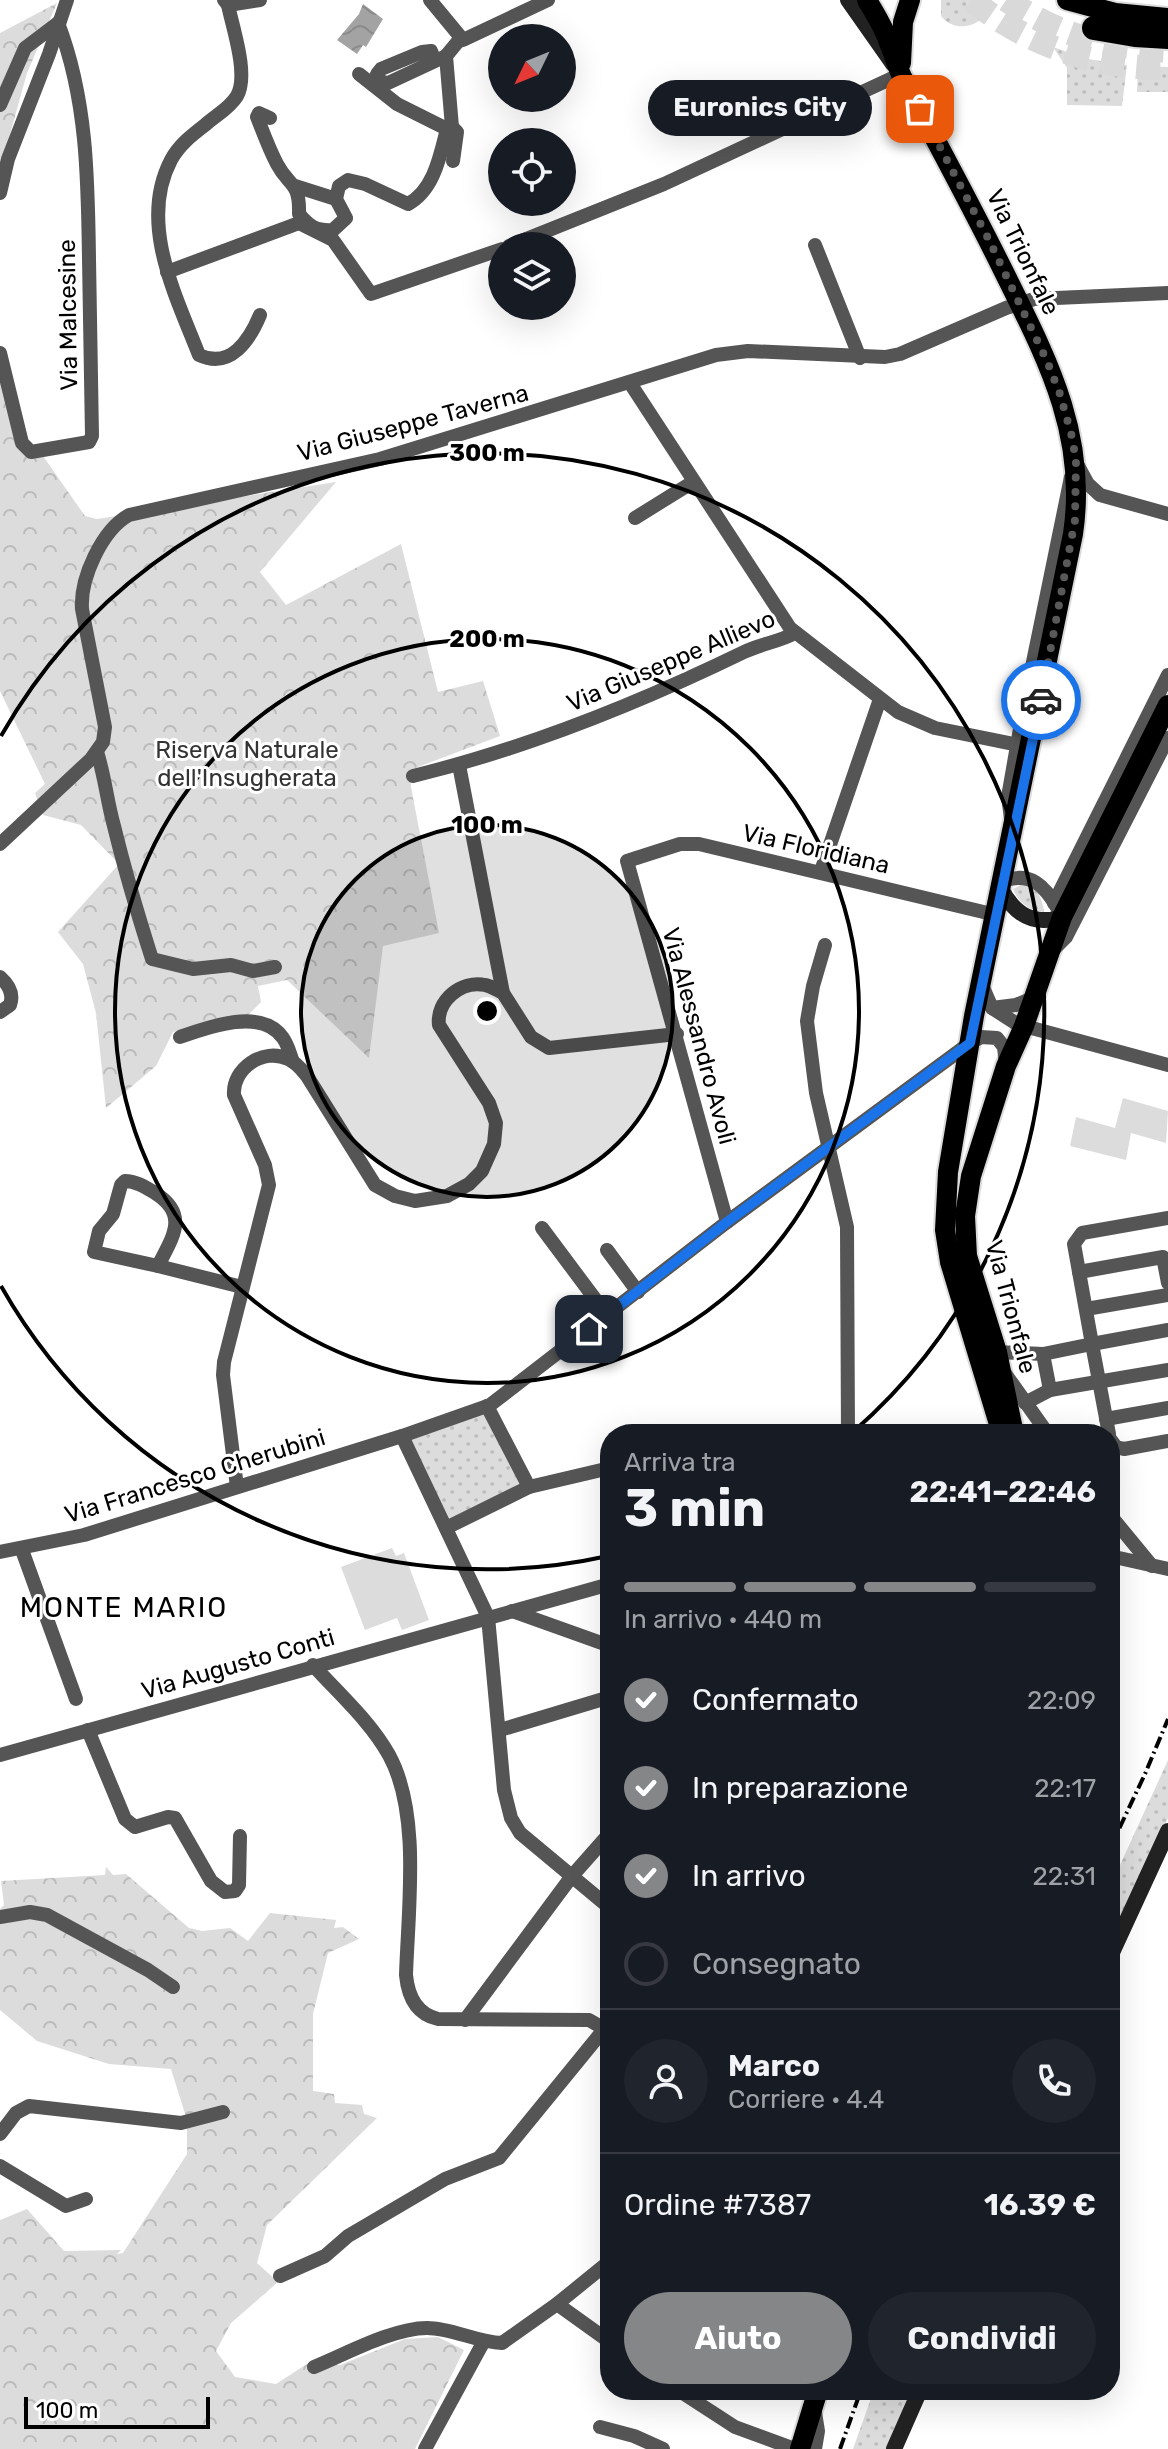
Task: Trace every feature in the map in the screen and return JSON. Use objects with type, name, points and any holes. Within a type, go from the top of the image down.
[{"type":"highway","points":[[1094,28],[1168,37]]},
{"type":"main road","name":"Via Trionfale","points":[[867,0],[885,33],[901,74],[960,183],[1057,385],[1070,427],[1076,461],[1077,506],[1073,534],[981,980],[948,1172],[945,1237],[953,1274],[999,1424]]},
{"type":"main road","points":[[901,74],[903,22],[910,0]]},
{"type":"main road","points":[[1067,0],[1115,13],[1168,18]]},
{"type":"main road","name":"Via Trionfale","points":[[1012,1424],[999,1360],[967,1256],[965,1216],[977,1153],[1049,953],[1058,910],[1168,705]]},
{"type":"main road","points":[[797,2449],[815,2400]]},
{"type":"street","points":[[0,193],[8,159],[67,0]]},
{"type":"street","points":[[260,0],[226,3],[241,71],[241,86],[232,102],[182,144],[166,171],[159,218],[167,272],[199,355],[208,360],[239,352],[251,337],[260,315]]},
{"type":"street","points":[[430,0],[460,39]]},
{"type":"street","points":[[270,118],[259,113],[257,117],[279,168],[295,186],[299,214],[309,226],[319,231],[333,230],[346,218],[336,199],[339,186],[348,180],[365,184],[408,204],[413,202],[431,181],[450,128],[441,58],[460,39],[466,39],[548,0]]},
{"type":"street","name":"Via Trionfale","points":[[848,0],[901,74]]},
{"type":"street","points":[[0,105],[25,48],[58,23]]},
{"type":"street","name":"Via Malcesine","points":[[0,353],[26,450],[31,452],[89,442],[92,436],[87,173],[82,118],[73,71],[58,23]]},
{"type":"street","points":[[359,74],[397,104],[457,132],[453,161]]},
{"type":"street","points":[[544,232],[664,184],[901,74]]},
{"type":"street","points":[[295,186],[336,199]]},
{"type":"street","points":[[167,272],[299,223],[333,240],[371,294],[488,254]]},
{"type":"street","points":[[815,245],[860,358]]},
{"type":"street","name":"Via Giuseppe Taverna","points":[[97,752],[105,727],[82,601],[85,581],[104,538],[124,517],[380,459],[687,363],[732,352],[860,358],[896,355],[1019,303],[1057,296],[1168,293]]},
{"type":"street","points":[[630,383],[786,624],[795,633]]},
{"type":"street","points":[[1076,461],[1094,491],[1104,497],[1168,514]]},
{"type":"street","name":"Via Trionfale","points":[[1013,831],[1008,797],[1065,497],[1076,461]]},
{"type":"street","points":[[635,518],[693,482]]},
{"type":"street","name":"Via Giuseppe Allievo","points":[[413,776],[514,748],[652,696],[745,651],[795,633],[905,716],[935,728],[1018,745]]},
{"type":"street","points":[[1058,910],[1035,880],[1017,877],[1002,885],[1011,906],[1027,918],[1048,921],[1058,910],[1168,675]]},
{"type":"street","points":[[821,871],[880,699]]},
{"type":"street","points":[[1049,953],[1064,941],[1168,738]]},
{"type":"street","points":[[0,844],[97,752],[106,780],[113,822],[152,959],[193,969],[231,965],[253,971],[275,967]]},
{"type":"street","points":[[459,765],[503,993],[529,1035],[549,1048],[677,1034]]},
{"type":"street","name":"Via Floridiana","points":[[627,861],[689,843],[821,871],[996,915]]},
{"type":"street","name":"Via Alessandro Avoli","points":[[627,861],[727,1222]]},
{"type":"street","points":[[825,945],[807,1021],[814,1081],[845,1215],[848,1241],[848,1424]]},
{"type":"street","points":[[0,977],[8,987],[12,1000],[0,1012]]},
{"type":"street","points":[[981,980],[984,996],[992,1008],[1024,1026],[1168,1065]]},
{"type":"street","points":[[237,1487],[223,1375],[269,1180],[237,1105],[234,1083],[245,1067],[259,1059],[281,1056],[293,1062],[307,1076],[375,1185],[409,1200],[441,1198],[461,1190],[482,1171],[494,1144],[496,1123],[489,1103],[444,1037],[438,1020],[440,1009],[451,995],[472,985],[489,986],[503,993]]},
{"type":"street","points":[[992,1008],[1016,1005],[1033,998]]},
{"type":"street","points":[[180,1037],[239,1022],[256,1022],[276,1030],[285,1039],[293,1062]]},
{"type":"street","points":[[970,1043],[981,1037],[997,1038],[1004,1047],[1006,1066]]},
{"type":"street","name":"Via Francesco Cherubini","points":[[0,1552],[22,1550],[237,1487],[487,1406],[727,1222],[970,1043]]},
{"type":"street","points":[[158,1266],[176,1230],[174,1212],[157,1194],[134,1181],[125,1181],[113,1214],[99,1231],[94,1252],[242,1287]]},
{"type":"street","points":[[1107,1424],[1074,1244],[1082,1233],[1168,1218]]},
{"type":"street","points":[[542,1228],[607,1315]]},
{"type":"street","points":[[607,1250],[638,1292]]},
{"type":"street","points":[[1079,1272],[1166,1256],[1168,1283]]},
{"type":"street","points":[[1086,1309],[1168,1295]]},
{"type":"street","points":[[1041,1424],[999,1360],[1168,1330]]},
{"type":"street","points":[[1043,1354],[1050,1390]]},
{"type":"street","points":[[1025,1403],[1050,1390],[1168,1370]]},
{"type":"street","points":[[487,1406],[529,1487]]},
{"type":"street","points":[[1120,1426],[1168,1408]]},
{"type":"street","points":[[402,1436],[488,1617],[504,1790],[513,1822],[525,1837],[600,1900]]},
{"type":"street","points":[[1120,1448],[1168,1441]]},
{"type":"street","points":[[446,1528],[529,1487],[600,1470]]},
{"type":"street","points":[[1120,1528],[1152,1566]]},
{"type":"street","points":[[1120,1550],[1127,1537]]},
{"type":"street","points":[[22,1550],[76,1699]]},
{"type":"street","points":[[1120,1559],[1168,1569]]},
{"type":"street","name":"Via Augusto Conti","points":[[0,1755],[600,1587]]},
{"type":"street","points":[[511,1611],[600,1642]]},
{"type":"street","points":[[313,1665],[378,1738],[398,1775],[410,1833],[406,1975],[410,1996],[418,2008],[430,2017],[589,2020],[600,2024]]},
{"type":"street","points":[[500,1730],[600,1700]]},
{"type":"street","points":[[88,1730],[128,1823],[135,1827],[168,1817],[177,1819],[211,1881],[225,1892],[235,1891],[239,1885],[240,1836]]},
{"type":"street","points":[[1120,1935],[1168,1831]]},
{"type":"street","points":[[465,2020],[572,1876],[600,1844]]},
{"type":"street","points":[[0,1917],[30,1912],[47,1915],[173,1987]]},
{"type":"street","points":[[280,2276],[325,2256],[348,2236],[460,2171],[499,2158],[600,2037]]},
{"type":"street","points":[[0,2132],[16,2113],[29,2106],[181,2123],[223,2112]]},
{"type":"street","points":[[0,2166],[66,2206],[86,2199]]},
{"type":"street","points":[[314,2367],[394,2335],[418,2329],[436,2329],[502,2343],[600,2269]]},
{"type":"street","points":[[557,2304],[600,2335]]},
{"type":"street","points":[[425,2449],[484,2341]]},
{"type":"street","points":[[701,2400],[735,2427],[797,2449]]},
{"type":"street","points":[[815,2449],[818,2431],[816,2400]]},
{"type":"street","points":[[894,2449],[916,2400]]},
{"type":"street","points":[[600,2427],[634,2436],[663,2449]]},
{"type":"green space","points":[[941,0],[989,0],[984,16],[971,25],[963,26],[947,22],[941,16]]},
{"type":"green space","points":[[57,3],[27,73],[0,170],[0,33]]},
{"type":"green space","points":[[1053,47],[1088,59],[1127,65],[1122,106],[1067,105],[1067,68]]},
{"type":"green space","points":[[1138,66],[1168,67],[1168,92],[1137,92]]},
{"type":"green space","name":"Riserva Naturale dell'Insugherata","points":[[0,379],[16,446],[43,456],[85,516],[97,519],[336,482],[260,572],[286,605],[401,544],[438,692],[483,681],[500,736],[410,770],[439,933],[383,946],[369,1058],[287,980],[258,986],[261,1002],[248,1015],[173,1032],[156,1066],[106,1108],[96,1013],[83,964],[58,932],[119,864],[81,825],[43,815],[35,793],[45,784],[0,691]]},
{"type":"green space","points":[[1021,885],[1036,890],[1045,914],[1018,899],[1013,889]]},
{"type":"green space","points":[[1123,1098],[1168,1111],[1166,1143],[1131,1133],[1126,1160],[1070,1146],[1076,1117],[1115,1128]]},
{"type":"green space","points":[[485,1414],[521,1487],[449,1521],[408,1441]]},
{"type":"green space","points":[[392,1548],[396,1556],[404,1553],[429,1620],[402,1630],[397,1618],[365,1630],[341,1567]]},
{"type":"green space","points":[[1168,1760],[1168,1818],[1120,1926],[1120,1865]]},
{"type":"green space","points":[[106,1867],[113,1875],[126,1874],[189,1928],[202,1931],[230,1928],[248,1941],[270,1913],[336,1920],[334,1928],[343,1927],[359,1939],[328,1953],[313,2014],[313,2091],[334,2094],[335,2103],[362,2105],[364,2114],[377,2118],[267,2225],[257,2263],[278,2282],[231,2323],[216,2351],[235,2377],[276,2384],[310,2362],[340,2365],[405,2339],[438,2337],[464,2350],[415,2449],[0,2449],[0,2220],[27,2209],[64,2251],[121,2250],[117,2254],[123,2253],[187,2154],[187,2120],[171,2069],[109,2064],[37,2041],[0,2010],[0,1909],[4,1905],[1,1881],[105,1875]]},
{"type":"green space","points":[[870,2400],[907,2400],[886,2449],[853,2449]]},
{"type":"water","points":[[363,4],[383,19],[366,47],[363,45],[357,54],[337,40],[359,14]]},
{"type":"tunnel","points":[[972,0],[1016,30],[1064,51],[1115,64],[1168,68]]},
{"type":"tunnel","points":[[1006,0],[1046,23],[1083,38],[1168,51]]},
{"type":"railway","points":[[1120,1827],[1168,1719]]},
{"type":"railway","points":[[840,2449],[857,2400]]},
{"type":"way so far","points":[[920,109],[988,238],[1047,361],[1066,411],[1072,437],[1076,461],[1075,520],[1041,700]]},
{"type":"place","name":"Euronics City","points":[[920,109]]},
{"type":"district","name":"MONTE MARIO","points":[[124,1607]]},
{"type":"route","points":[[589,1329],[727,1222],[970,1043],[1041,700]]}]
